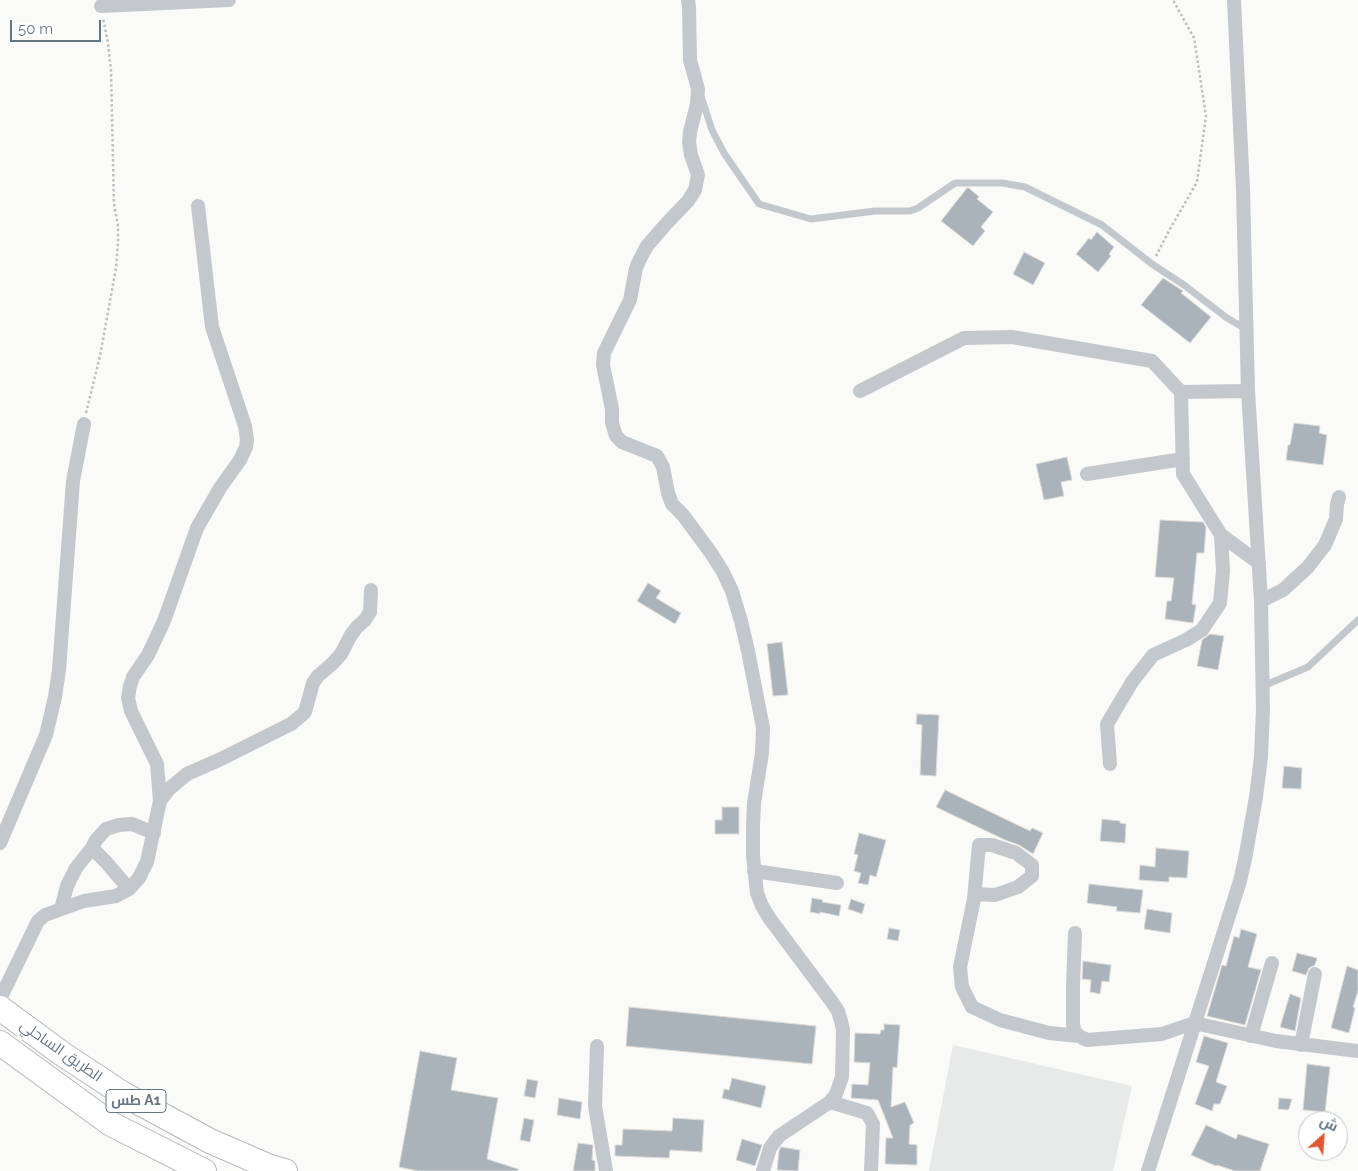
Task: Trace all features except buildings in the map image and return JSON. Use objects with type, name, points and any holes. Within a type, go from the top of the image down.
[{"type":"highway","name":"الطريق الساحلي","points":[[0,1008],[60,1053],[123,1094],[210,1141],[262,1164],[285,1171]]},
{"type":"highway","name":"الطريق الساحلي","points":[[0,1044],[111,1124],[204,1171]]},
{"type":"street","points":[[101,6],[230,0]]},
{"type":"street","points":[[688,0],[690,60],[698,89],[697,104],[689,142],[698,175],[695,190],[688,202],[666,224],[640,259],[636,268],[630,300],[604,353],[603,364],[612,408],[612,423],[616,436],[622,442],[657,456],[664,467],[668,493],[672,504],[683,515],[711,553],[734,599],[748,651],[763,728],[762,753],[754,803],[753,827],[754,871],[757,893],[770,919],[832,1002],[838,1012],[843,1030],[842,1077],[836,1094],[830,1102],[779,1136],[770,1148],[763,1171]]},
{"type":"street","points":[[1148,1171],[1213,968],[1245,859],[1261,757],[1263,686],[1261,601],[1248,392],[1243,190],[1234,0]]},
{"type":"street","points":[[0,999],[38,920],[45,914],[61,909],[84,902],[116,896],[129,889],[139,878],[147,862],[160,801],[157,764],[131,711],[128,698],[130,686],[136,672],[148,655],[164,621],[197,528],[220,488],[240,460],[247,440],[212,327],[198,206]]},
{"type":"street","points":[[860,391],[964,338],[1012,337],[1152,361],[1181,392],[1183,474],[1221,535],[1259,563]]},
{"type":"street","points":[[1181,392],[1248,392]]},
{"type":"street","points":[[0,843],[46,735],[55,697],[59,670],[73,481],[84,424]]},
{"type":"street","points":[[1087,474],[1183,459]]},
{"type":"street","points":[[1261,601],[1283,590],[1308,567],[1325,545],[1336,518],[1336,504],[1339,497]]},
{"type":"street","points":[[1110,764],[1107,724],[1132,682],[1153,656],[1202,630],[1220,603],[1223,571],[1221,535]]},
{"type":"street","points":[[160,801],[169,789],[187,774],[291,724],[302,716],[307,706],[313,683],[337,658],[351,635],[370,612],[371,590]]},
{"type":"street","points":[[61,909],[67,886],[76,868],[96,840],[106,830],[119,825],[132,824],[154,833]]},
{"type":"street","points":[[974,899],[975,894],[995,895],[1018,887],[1032,876],[1032,866],[1016,853],[992,845],[979,845],[974,899],[960,967],[962,987],[972,1007],[1000,1020],[1049,1033],[1079,1036]]},
{"type":"street","points":[[92,848],[129,889]]},
{"type":"street","points":[[754,871],[836,882]]},
{"type":"street","points":[[1076,933],[1073,1025],[1075,1032],[1086,1040],[1162,1034],[1194,1023],[1300,1045],[1358,1051]]},
{"type":"street","points":[[1251,1036],[1272,963]]},
{"type":"street","points":[[1300,1045],[1315,974]]},
{"type":"street","points":[[597,1046],[595,1106],[606,1171]]},
{"type":"street","points":[[830,1102],[867,1113],[872,1124],[871,1171]]},
{"type":"lane","points":[[698,89],[712,130],[724,152],[759,204],[812,219],[875,211],[910,211],[918,208],[955,183],[1002,183],[1025,187],[1102,225],[1152,264],[1184,284],[1227,318],[1247,329]]},
{"type":"lane","points":[[1263,686],[1308,667],[1358,620]]},
{"type":"path","points":[[1152,264],[1197,182],[1206,116],[1194,38],[1173,0]]},
{"type":"path","points":[[84,424],[116,268],[118,243],[118,226],[114,204],[110,62],[101,6]]},
{"type":"shaded area","points":[[953,1045],[1132,1086],[1113,1171],[929,1171]]}]
